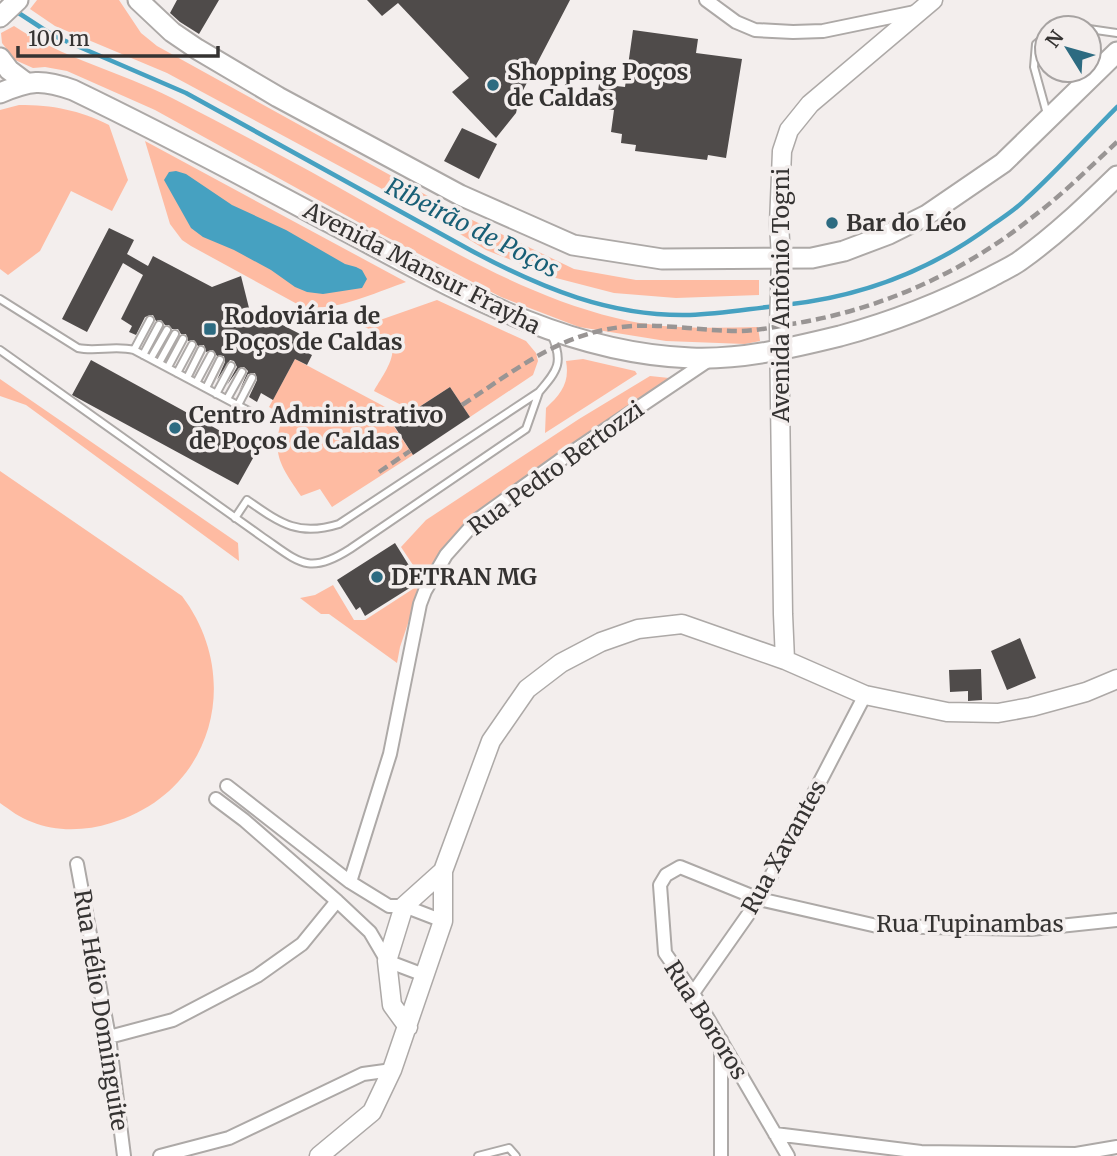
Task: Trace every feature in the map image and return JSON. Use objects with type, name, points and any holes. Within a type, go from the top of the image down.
[{"type":"main road","points":[[0,17],[18,0]]},
{"type":"main road","points":[[142,3],[172,32],[189,44],[278,97],[460,195],[573,245],[662,259],[812,258],[844,251],[889,234],[927,215],[1003,163],[1117,52]]},
{"type":"main road","points":[[0,58],[25,82]]},
{"type":"main road","name":"Avenida Mansur Frayha","points":[[0,93],[25,82],[58,85],[121,113],[445,284],[551,332],[625,351],[711,359],[780,351],[869,328],[969,288],[1018,262],[1070,221],[1117,176]]},
{"type":"street","points":[[706,0],[736,22],[755,30],[793,32],[823,31],[928,3]]},
{"type":"street","name":"Avenida Antônio Togni","points":[[778,657],[783,614],[779,224],[780,164],[785,139],[810,104],[928,3]]},
{"type":"street","name":"Rua Pedro Bertozzi","points":[[349,882],[390,754],[420,604],[446,555],[477,520],[559,461],[711,359]]},
{"type":"street","points":[[319,1156],[372,1112],[391,1070],[443,921],[443,871],[491,741],[527,689],[561,663],[601,642],[638,629],[682,624],[778,657],[865,695],[947,712],[998,712],[1031,707],[1086,692],[1117,679]]},
{"type":"street","name":"Rua Xavantes","points":[[693,993],[759,899],[865,695]]},
{"type":"street","points":[[227,786],[349,882],[389,906],[404,906],[443,921]]},
{"type":"street","points":[[216,799],[244,820],[370,932],[387,961],[424,975]]},
{"type":"street","name":"Rua Hélio Dominguite","points":[[77,864],[109,1037],[124,1156]]},
{"type":"street","name":"Rua Tupinambas","points":[[666,875],[680,867],[759,899],[877,926],[1031,929],[1117,920]]},
{"type":"street","points":[[408,1027],[392,1005],[387,961],[404,906],[443,871]]},
{"type":"street","name":"Rua Bororos","points":[[666,875],[660,885],[664,953],[693,993],[788,1156]]},
{"type":"street","points":[[109,1037],[173,1020],[257,976],[302,944],[337,901]]},
{"type":"street","points":[[721,1039],[721,1156]]},
{"type":"street","points":[[160,1156],[229,1139],[363,1074],[391,1070]]},
{"type":"street","points":[[775,1134],[921,1152],[1076,1154],[1117,1147]]},
{"type":"lane","points":[[1038,84],[1048,120]]},
{"type":"lane","points":[[0,299],[78,348],[87,350],[121,346],[134,349],[262,418]]},
{"type":"lane","points":[[134,349],[150,320]]},
{"type":"lane","points":[[143,355],[159,326]]},
{"type":"lane","points":[[151,358],[166,330]]},
{"type":"lane","points":[[235,518],[247,500],[286,526],[307,530],[339,524],[539,393],[554,375],[558,365],[559,350],[551,332]]},
{"type":"lane","points":[[159,363],[175,334]]},
{"type":"lane","points":[[168,367],[183,339]]},
{"type":"lane","points":[[177,373],[192,345]]},
{"type":"lane","points":[[187,378],[201,349]]},
{"type":"lane","points":[[0,350],[235,518],[300,561],[314,565],[329,562],[526,429],[539,393]]},
{"type":"lane","points":[[196,383],[211,355]]},
{"type":"lane","points":[[206,388],[220,360]]},
{"type":"lane","points":[[216,394],[231,366]]},
{"type":"lane","points":[[227,399],[242,372]]},
{"type":"lane","points":[[237,405],[252,378]]},
{"type":"lane","points":[[478,1156],[509,1148],[516,1156]]},
{"type":"shaded area","points":[[37,0],[119,0],[141,33],[157,46],[464,216],[574,269],[636,280],[759,280],[759,295],[676,298],[614,293],[556,278],[486,250],[421,210],[167,73],[55,26],[30,9]]},
{"type":"shaded area","points":[[14,26],[52,47],[172,98],[458,254],[520,284],[583,309],[634,322],[687,327],[758,327],[760,341],[745,344],[666,341],[579,327],[501,297],[155,110],[67,71],[33,68],[15,60],[2,43],[1,33]]},
{"type":"shaded area","points":[[19,105],[66,109],[109,125],[128,180],[112,211],[71,191],[40,251],[8,275],[0,269],[0,110]]},
{"type":"shaded area","points":[[145,141],[406,282],[339,305],[299,305],[182,240],[170,224]]},
{"type":"shaded area","points":[[437,300],[526,341],[536,353],[538,361],[533,375],[470,417],[450,387],[413,411],[374,391],[391,358],[392,344],[385,337],[363,326]]},
{"type":"shaded area","points":[[295,359],[404,417],[393,425],[413,455],[332,507],[320,489],[301,496],[279,458],[279,428],[283,415],[269,407]]},
{"type":"shaded area","points":[[583,359],[635,371],[637,374],[545,433],[546,408],[563,388],[567,376],[566,361]]},
{"type":"shaded area","points":[[650,376],[679,379],[469,524],[420,588],[397,663],[329,614],[321,614],[300,598],[315,595],[333,585],[354,620],[365,620],[419,585],[413,575],[417,571],[401,547],[426,520],[579,419]]},
{"type":"shaded area","points":[[0,379],[238,543],[239,561],[26,405],[0,396]]},
{"type":"shaded area","points":[[0,471],[182,596],[201,628],[211,662],[214,696],[208,729],[195,760],[174,786],[146,808],[111,823],[81,829],[51,828],[23,818],[0,803]]},
{"type":"water","points":[[169,172],[186,174],[232,205],[286,230],[345,264],[362,270],[367,279],[362,288],[323,294],[307,292],[234,250],[203,237],[191,228],[164,180]]},
{"type":"building","points":[[177,0],[219,0],[199,34],[170,13]]},
{"type":"building","name":"Shopping Poços de Caldas","points":[[367,0],[570,0],[520,96],[516,113],[496,138],[452,92],[469,78],[398,3],[382,16]]},
{"type":"building","points":[[633,30],[698,39],[696,53],[742,59],[726,158],[708,155],[707,160],[635,151],[636,145],[621,143],[622,134],[611,132],[614,110],[596,107],[599,84],[625,87]]},
{"type":"building","points":[[462,128],[497,144],[479,179],[444,161]]},
{"type":"building","name":"Rodoviária de Poços de Caldas","points":[[109,228],[134,240],[127,254],[148,266],[153,256],[212,287],[241,276],[249,308],[306,337],[300,349],[312,355],[307,365],[295,359],[273,400],[261,393],[257,402],[249,397],[257,380],[255,373],[248,374],[239,392],[248,371],[244,367],[239,368],[227,385],[237,367],[234,361],[230,360],[217,380],[225,362],[224,356],[217,356],[213,350],[206,352],[204,345],[198,346],[194,340],[188,341],[186,334],[172,329],[161,320],[156,321],[153,315],[145,317],[136,335],[129,332],[132,326],[121,319],[143,275],[123,263],[87,332],[62,319]]},
{"type":"building","name":"Centro Administrativo de Poços de Caldas","points":[[91,360],[257,451],[238,485],[72,395]]},
{"type":"building","points":[[450,387],[470,417],[413,455],[393,424]]},
{"type":"building","name":"DETRAN MG","points":[[395,543],[413,572],[410,574],[416,584],[365,616],[360,607],[356,610],[337,580]]},
{"type":"building","points":[[1020,638],[1036,678],[1007,690],[991,651]]},
{"type":"building","points":[[981,669],[982,700],[968,701],[968,691],[950,692],[949,670]]},
{"type":"waterway","name":"Ribeirão de Poços","points":[[14,10],[54,36],[186,93],[472,251],[550,288],[604,305],[661,314],[690,315],[776,306]]},
{"type":"waterway","name":"Ribeirão de Poços","points":[[784,305],[840,296],[867,288],[944,256],[1018,206],[1050,177],[1117,107]]},
{"type":"railway","points":[[462,405],[522,365],[562,343],[607,329],[658,326],[744,331],[818,319],[883,301],[945,274],[1003,239],[1053,201],[1117,142]]},
{"type":"railway","points":[[379,472],[410,451]]},
{"type":"place","name":"Shopping Poços de Caldas","points":[[493,85]]},
{"type":"place","name":"Bar do Léo","points":[[832,223]]},
{"type":"place","name":"Rodoviária de Poços de Caldas","points":[[210,329]]},
{"type":"place","name":"Centro Administrativo de Poços de Caldas","points":[[175,428]]},
{"type":"place","name":"DETRAN MG","points":[[377,577]]}]
